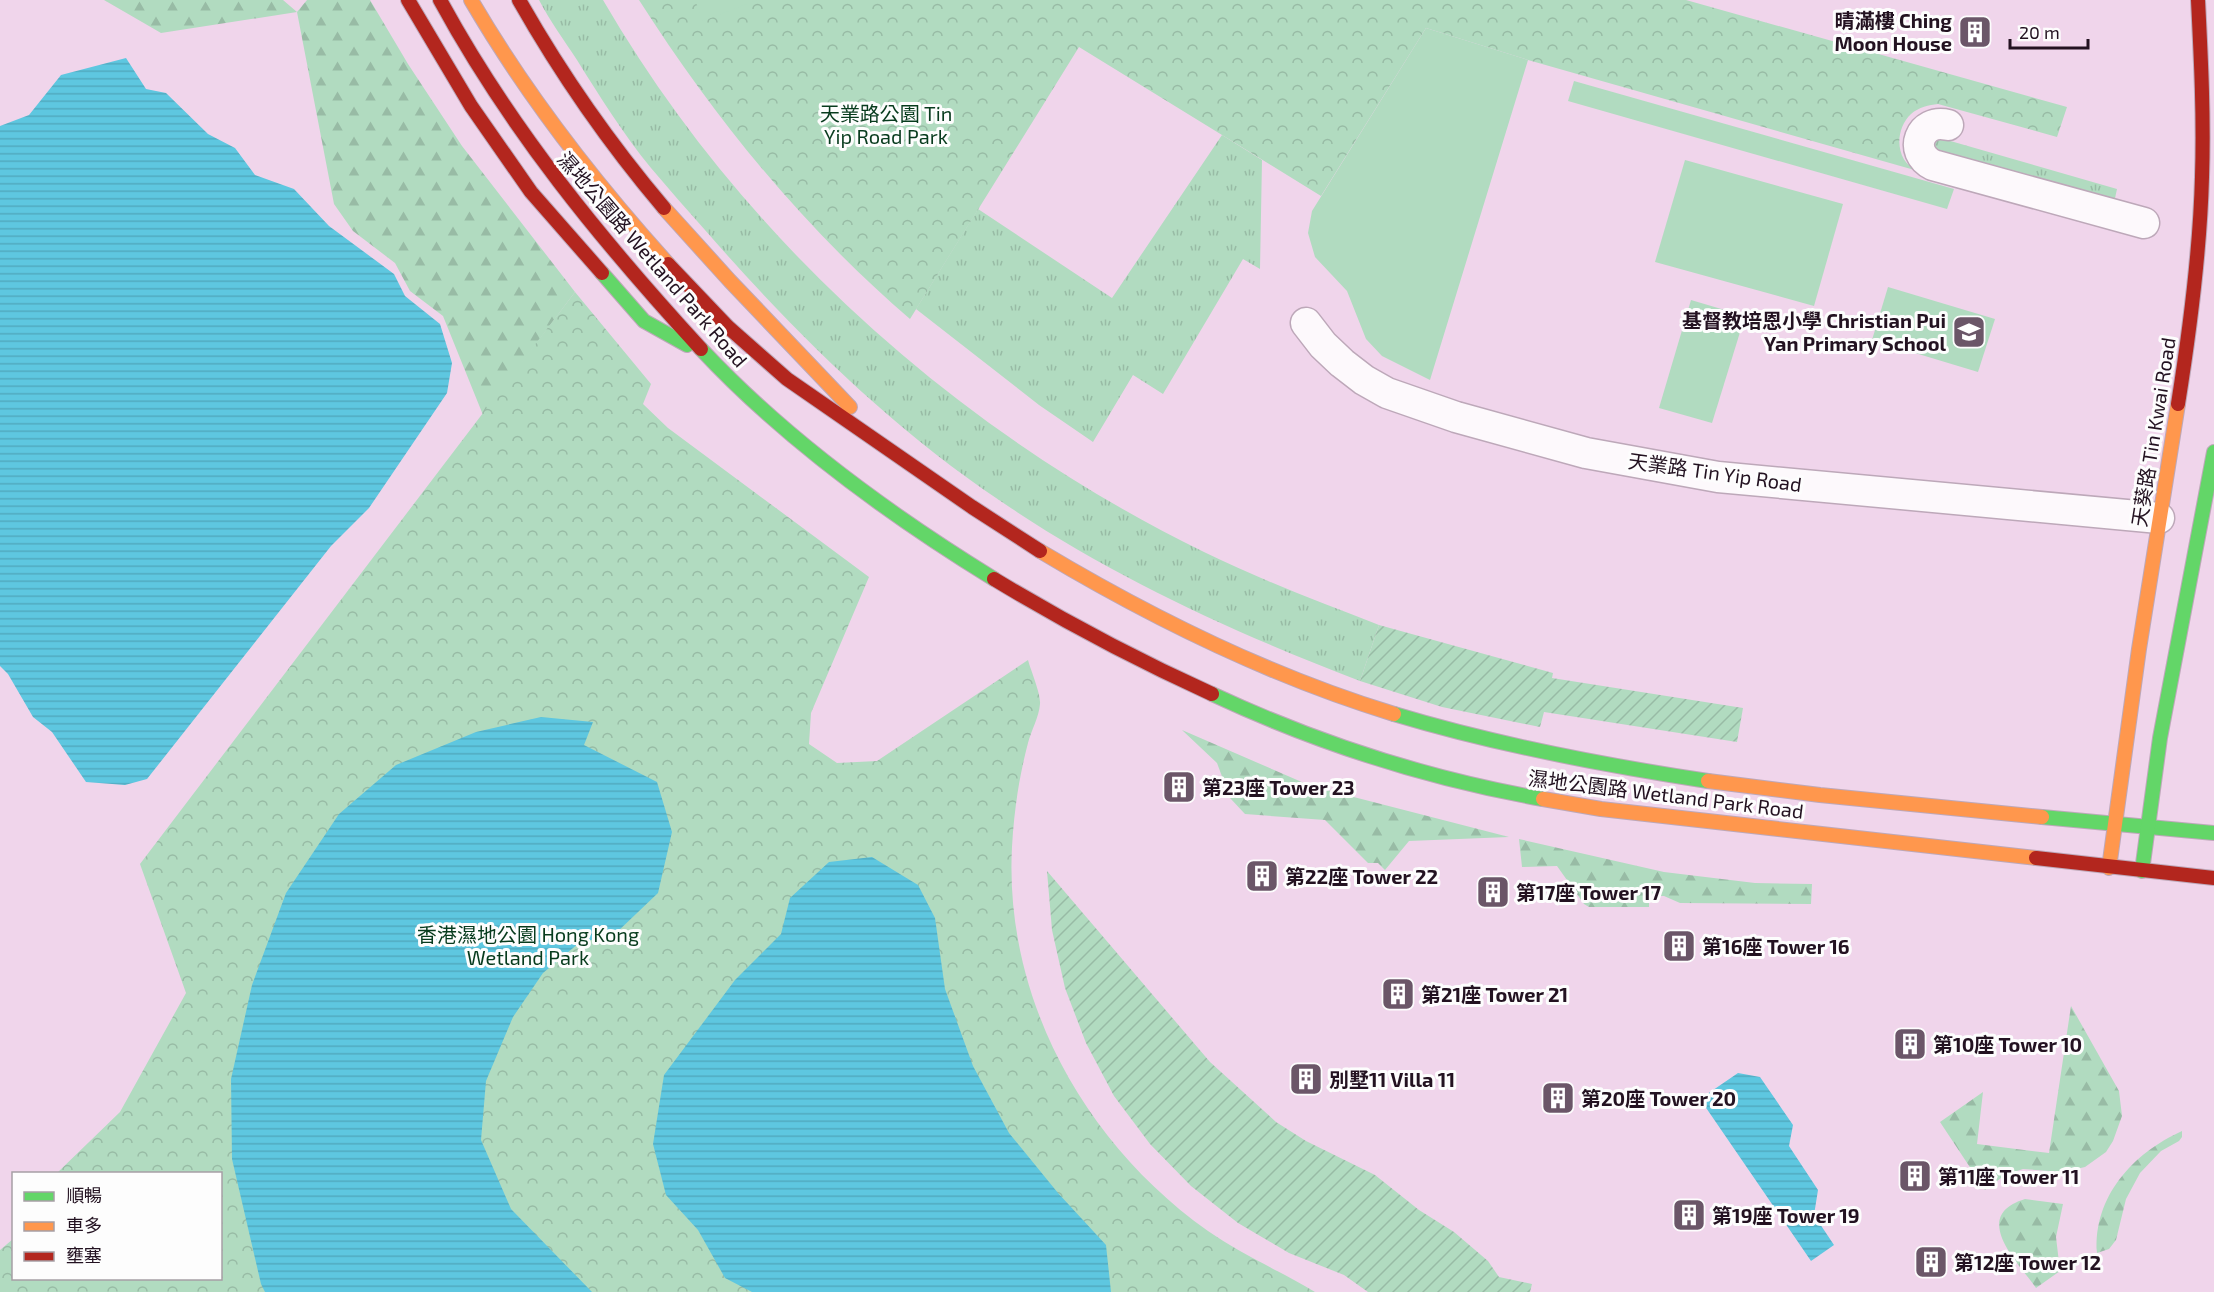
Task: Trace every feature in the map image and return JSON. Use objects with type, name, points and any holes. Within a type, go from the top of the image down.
[{"type":"main road","points":[[408,0],[471,106],[531,192],[644,321],[710,358]]},
{"type":"main road","name":"濕地公園路 Wetland Park Road","points":[[440,0],[487,83],[556,181],[601,236],[710,358],[782,424],[904,519],[987,574],[1131,655],[1252,713],[1337,746],[1423,773],[1512,794],[1601,809],[2109,868],[2214,878]]},
{"type":"main road","name":"濕地公園路 Wetland Park Road","points":[[471,0],[511,68],[578,160],[690,289],[731,331],[771,367],[824,407],[994,523],[1123,599],[1272,670],[1351,700],[1437,726],[1599,763],[1787,791],[2214,833]]},
{"type":"main road","points":[[519,0],[561,72],[616,149],[657,200],[890,450]]},
{"type":"main road","name":"天葵路 Tin Kwai Road","points":[[2109,868],[2115,822],[2112,802],[2185,357],[2201,205],[2204,134],[2198,0]]},
{"type":"main road","points":[[2142,871],[2160,738],[2214,452]]},
{"type":"main road","points":[[1787,791],[1877,786]]},
{"type":"street","points":[[1948,125],[1937,124],[1922,133],[1919,148],[1925,161],[2144,223]]},
{"type":"street","name":"天業路 Tin Yip Road","points":[[1306,323],[1323,345],[1342,363],[1364,380],[1388,393],[1467,420],[1586,453],[1718,477],[2159,518]]},
{"type":"green space","points":[[104,0],[283,0],[297,12],[161,33]]},
{"type":"green space","points":[[307,0],[370,0],[408,64],[462,146],[575,292],[483,415],[443,316],[410,291],[395,263],[353,231],[334,204],[297,12]]},
{"type":"green space","points":[[539,0],[603,0],[658,87],[721,170],[789,248],[863,320],[942,387],[1026,449],[1113,504],[1225,562],[1379,625],[1360,681],[1220,623],[1129,578],[1041,528],[919,441],[843,375],[807,340],[671,192],[622,129]]},
{"type":"green space","name":"天業路公園 Tin Yip Road Park","points":[[639,0],[1686,0],[2067,107],[2057,137],[1938,104],[1921,108],[1905,121],[1900,137],[1901,153],[1905,161],[1918,171],[1528,60],[1426,28],[1321,196],[1079,47],[910,319],[833,247],[763,170],[698,87]]},
{"type":"green space","points":[[695,0],[757,0],[703,21]]},
{"type":"green space","points":[[1426,28],[1528,60],[1430,380],[1382,356],[1366,339],[1347,291],[1315,257],[1308,233],[1312,211]]},
{"type":"green space","points":[[1574,81],[1954,189],[1947,209],[1568,101]]},
{"type":"green space","points":[[1222,135],[1262,160],[1260,269],[1243,259],[1163,394],[1133,375],[1093,442],[1039,405],[916,309],[978,209],[1112,298]]},
{"type":"green space","points":[[1940,138],[2117,189],[2114,203],[1938,154],[1931,144]]},
{"type":"green space","points":[[1685,160],[1843,204],[1814,306],[1655,262]]},
{"type":"green space","points":[[1888,287],[1995,319],[1978,372],[1872,340]]},
{"type":"green space","name":"香港濕地公園 Hong Kong Wetland Park","points":[[575,292],[651,384],[643,404],[668,428],[869,577],[811,713],[809,744],[837,763],[877,761],[1028,660],[1040,704],[1029,738],[1016,807],[1012,847],[1013,904],[1022,959],[1038,1012],[1061,1063],[1090,1111],[1124,1156],[1164,1196],[1208,1231],[1315,1292],[0,1292],[0,1250],[12,1240],[12,1280],[222,1280],[222,1172],[58,1172],[120,1112],[186,993],[140,864]]},
{"type":"green space","points":[[1691,300],[1745,316],[1712,423],[1659,408]]},
{"type":"green space","points":[[1379,625],[1553,673],[1552,678],[1743,708],[1737,742],[1544,712],[1540,727],[1442,707],[1360,681]]},
{"type":"green space","points":[[1182,730],[1311,786],[1509,837],[1409,841],[1385,870],[1378,863],[1368,863],[1325,820],[1245,814],[1230,798],[1217,763]]},
{"type":"green space","points":[[1519,839],[1664,872],[1755,883],[1812,884],[1811,904],[1680,903],[1664,896],[1649,896],[1649,907],[1589,907],[1584,904],[1557,866],[1522,867]]},
{"type":"green space","points":[[1047,871],[1210,1062],[1276,1122],[1306,1141],[1375,1175],[1419,1210],[1454,1232],[1488,1261],[1499,1277],[1532,1284],[1530,1292],[1368,1292],[1344,1275],[1289,1253],[1238,1223],[1191,1186],[1150,1144],[1114,1096],[1086,1043],[1065,988],[1052,930]]},
{"type":"green space","points":[[2071,1006],[2119,1091],[2122,1116],[2113,1141],[2106,1152],[2085,1167],[2063,1172],[2023,1169],[2005,1175],[1985,1190],[1940,1122],[1983,1092],[1977,1144],[2049,1153]]},
{"type":"green space","points":[[2182,1131],[2179,1141],[2161,1151],[2140,1173],[2126,1199],[2116,1240],[2109,1249],[2097,1253],[2097,1233],[2102,1213],[2120,1179],[2147,1151]]},
{"type":"green space","points":[[2025,1199],[2063,1204],[2056,1237],[2060,1271],[2036,1288],[2010,1252],[1999,1228],[2001,1216],[2009,1207]]},
{"type":"water","points":[[126,58],[146,89],[166,93],[208,134],[235,148],[255,175],[294,189],[329,226],[394,274],[405,296],[440,324],[452,363],[447,393],[369,508],[331,546],[147,779],[125,785],[86,782],[52,732],[33,717],[8,674],[0,666],[0,126],[29,115],[61,75]]},
{"type":"water","points":[[541,717],[593,722],[584,745],[657,782],[672,832],[658,893],[615,934],[579,943],[543,973],[513,1017],[486,1081],[481,1140],[511,1209],[592,1292],[265,1292],[261,1284],[232,1159],[231,1079],[252,985],[286,893],[339,814],[396,765],[476,732]]},
{"type":"water","points":[[872,857],[918,885],[935,918],[945,989],[973,1066],[1009,1133],[1058,1193],[1106,1245],[1111,1292],[752,1292],[725,1278],[698,1230],[666,1195],[653,1144],[664,1075],[735,980],[781,934],[790,898],[829,862]]},
{"type":"water","points":[[1738,1073],[1760,1077],[1793,1125],[1789,1146],[1818,1190],[1814,1215],[1834,1245],[1811,1261],[1700,1099]]},
{"type":"traffic: fast","points":[[602,273],[644,321],[687,345]]},
{"type":"traffic: fast","points":[[701,349],[733,382],[803,444],[877,502],[994,579]]},
{"type":"traffic: fast","points":[[2142,871],[2160,738],[2214,452]]},
{"type":"traffic: fast","points":[[1212,694],[1292,728],[1374,757],[1458,781],[1543,799]]},
{"type":"traffic: fast","points":[[1394,714],[1550,753],[1708,781]]},
{"type":"traffic: fast","points":[[2042,817],[2214,833]]},
{"type":"traffic: slow","points":[[471,0],[538,104],[588,170],[668,264]]},
{"type":"traffic: slow","points":[[664,208],[850,407]]},
{"type":"traffic: slow","points":[[2109,868],[2139,649],[2178,404]]},
{"type":"traffic: slow","points":[[1040,551],[1082,576],[1212,643],[1302,682],[1394,714]]},
{"type":"traffic: slow","points":[[1708,781],[1820,795],[2042,817]]},
{"type":"traffic: slow","points":[[1543,799],[1601,809],[2036,858]]},
{"type":"traffic: jam","points":[[408,0],[471,106],[531,192],[602,273]]},
{"type":"traffic: jam","points":[[440,0],[467,48],[527,139],[593,225],[701,349]]},
{"type":"traffic: jam","points":[[519,0],[587,107],[664,208]]},
{"type":"traffic: jam","points":[[2178,404],[2194,291],[2201,205],[2203,155],[2198,0]]},
{"type":"traffic: jam","points":[[668,264],[728,327],[787,379],[972,507],[1040,551]]},
{"type":"traffic: jam","points":[[994,579],[1102,640],[1212,694]]},
{"type":"traffic: jam","points":[[2036,858],[2214,878]]},
{"type":"place","name":"晴滿樓 Ching Moon House","points":[[1975,32]]},
{"type":"place","name":"基督教培恩小學 Christian Pui Yan Primary School","points":[[1969,332]]},
{"type":"place","name":"第23座 Tower 23","points":[[1179,787]]},
{"type":"place","name":"第22座 Tower 22","points":[[1262,876]]},
{"type":"place","name":"第17座 Tower 17","points":[[1493,892]]},
{"type":"place","name":"第16座 Tower 16","points":[[1679,946]]},
{"type":"place","name":"第21座 Tower 21","points":[[1398,994]]},
{"type":"place","name":"第10座 Tower 10","points":[[1910,1044]]},
{"type":"place","name":"別墅11 Villa 11","points":[[1306,1079]]},
{"type":"place","name":"第20座 Tower 20","points":[[1558,1098]]},
{"type":"place","name":"第11座 Tower 11","points":[[1915,1176]]},
{"type":"place","name":"第19座 Tower 19","points":[[1689,1215]]},
{"type":"place","name":"第12座 Tower 12","points":[[1931,1262]]}]
